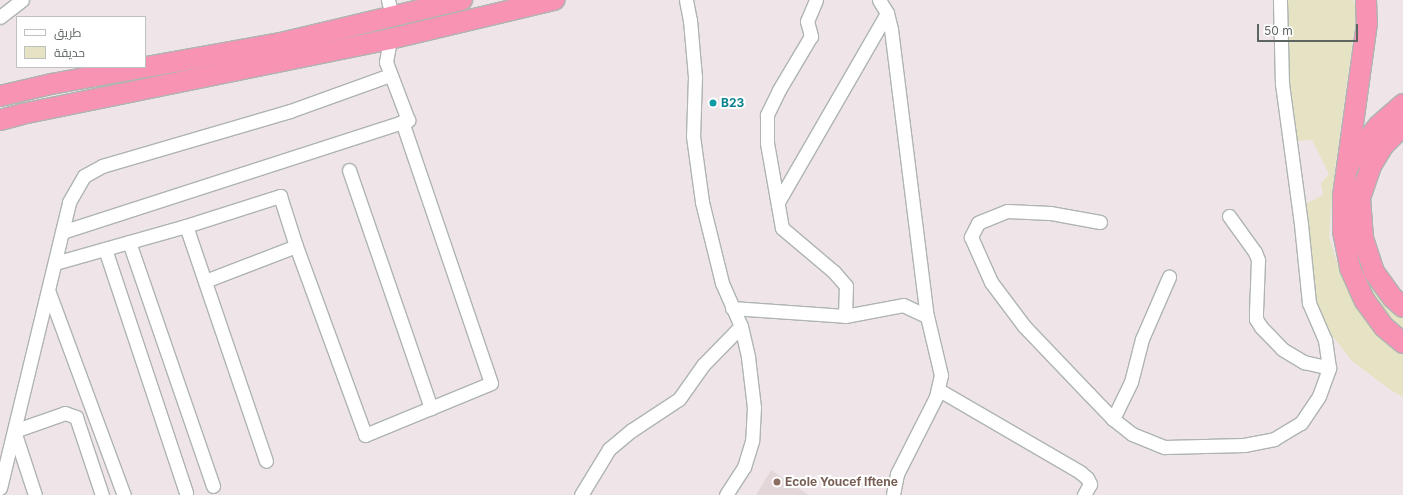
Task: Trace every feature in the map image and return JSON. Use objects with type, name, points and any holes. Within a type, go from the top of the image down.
[{"type":"highway","points":[[146,67],[281,43],[390,8],[462,0]]},
{"type":"highway","points":[[0,120],[22,114],[390,39],[554,0]]},
{"type":"highway","points":[[1366,0],[1367,23],[1343,195],[1343,230],[1350,268],[1365,301],[1384,327],[1403,343]]},
{"type":"highway","points":[[0,96],[51,84],[141,68]]},
{"type":"highway","points":[[1346,170],[1368,138],[1403,104]]},
{"type":"highway","points":[[1403,126],[1383,146],[1371,166],[1360,198],[1363,238],[1374,272],[1393,298],[1403,307]]},
{"type":"street","points":[[0,17],[22,0]]},
{"type":"street","points":[[686,0],[690,20],[695,77],[693,136],[702,202],[722,283],[741,326],[748,357],[754,407],[752,441],[744,467],[726,495]]},
{"type":"street","points":[[816,0],[807,21],[811,36],[779,90],[767,115],[767,143],[782,228],[834,272],[846,286],[845,316]]},
{"type":"street","points":[[879,0],[887,13],[891,29],[927,316],[940,364],[941,375],[938,390],[897,474],[893,495]]},
{"type":"street","points":[[1100,222],[1050,213],[1007,211],[978,223],[971,237],[991,282],[1024,326],[1114,419],[1132,434],[1165,447],[1244,445],[1274,439],[1301,423],[1319,396],[1328,368],[1325,340],[1309,303],[1301,224],[1282,84],[1280,0]]},
{"type":"street","points":[[778,202],[887,13]]},
{"type":"street","points":[[62,232],[408,120],[386,62],[390,39]]},
{"type":"street","points":[[0,488],[69,202],[84,176],[102,166],[290,111],[390,75]]},
{"type":"street","points":[[55,263],[186,226],[280,196],[296,246],[365,435],[492,383],[402,122]]},
{"type":"street","points":[[349,170],[431,408]]},
{"type":"street","points":[[1229,216],[1255,252],[1258,260],[1256,319],[1261,327],[1282,349],[1304,362],[1328,368]]},
{"type":"street","points":[[186,226],[266,461]]},
{"type":"street","points":[[129,242],[213,486]]},
{"type":"street","points":[[205,281],[296,246]]},
{"type":"street","points":[[105,249],[186,493]]},
{"type":"street","points":[[1114,419],[1131,382],[1142,339],[1168,277]]},
{"type":"street","points":[[48,290],[124,495]]},
{"type":"street","points":[[732,308],[845,316],[903,305],[927,316]]},
{"type":"street","points":[[581,495],[608,449],[632,430],[679,398],[703,365],[741,326]]},
{"type":"street","points":[[938,390],[1080,472],[1087,478],[1090,484],[1084,495]]},
{"type":"street","points":[[14,431],[65,412],[76,417],[102,495]]},
{"type":"street","points":[[14,431],[35,495]]},
{"type":"shaded area","name":"Ecole Youcef Iftene","points":[[771,470],[809,495],[756,495]]},
{"type":"green space","points":[[1286,0],[1353,0],[1357,10],[1333,183],[1329,237],[1339,269],[1356,306],[1379,335],[1403,352],[1403,397],[1389,389],[1351,360],[1325,326],[1314,300],[1309,265],[1307,203],[1323,195],[1321,183],[1329,174],[1312,140],[1297,141],[1287,84]]},
{"type":"green space","points":[[1354,168],[1357,168],[1359,171],[1357,180],[1394,311],[1403,317],[1403,333],[1384,318],[1356,269]]},
{"type":"place","name":"B23","points":[[713,103]]},
{"type":"place","name":"Ecole Youcef Iftene","points":[[777,482]]}]
